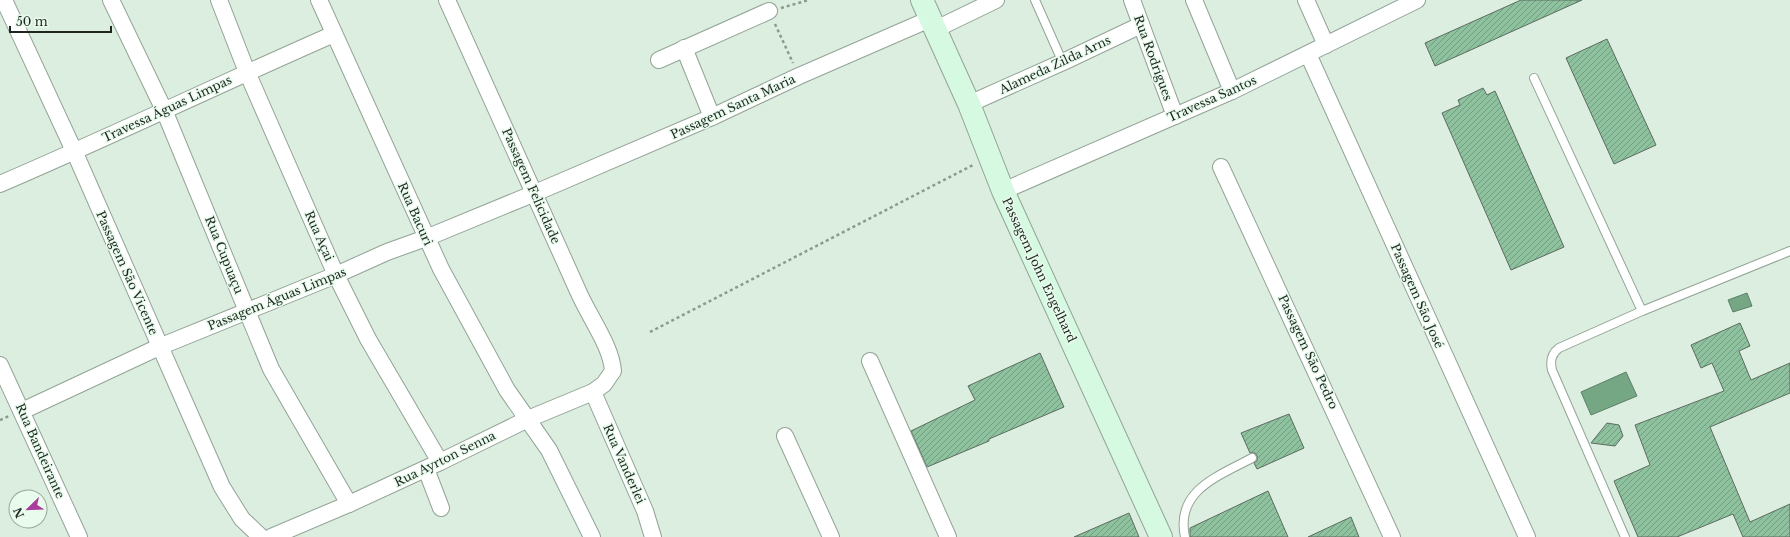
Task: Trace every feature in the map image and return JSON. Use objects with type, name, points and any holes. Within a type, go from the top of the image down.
[{"type":"main road","name":"Passagem John Engelhard","points":[[929,16],[969,104],[1003,192],[1161,537]]},
{"type":"street","name":"Passagem São Vicente","points":[[4,0],[74,153],[222,487],[242,519],[261,537]]},
{"type":"street","name":"Rua Cupuaçu","points":[[111,0],[164,110],[271,368],[349,504]]},
{"type":"street","name":"Rua Açai","points":[[219,0],[247,72],[336,275],[433,466],[441,508]]},
{"type":"street","name":"Rua Bacuri","points":[[319,0],[441,269],[507,390],[549,450],[592,537]]},
{"type":"street","name":"Passagem Felicidade","points":[[447,0],[535,193],[585,308],[612,358],[613,371]]},
{"type":"street","name":"Passagem Santa Maria","points":[[535,193],[712,117],[929,16],[996,0]]},
{"type":"street","name":"Rua Rodrigues","points":[[1132,0],[1175,116]]},
{"type":"street","points":[[1194,0],[1232,91]]},
{"type":"street","points":[[1306,0],[1326,45]]},
{"type":"street","name":"Travessa Santos","points":[[1003,192],[1232,91],[1413,1]]},
{"type":"street","points":[[659,60],[769,11]]},
{"type":"street","name":"Alameda Zilda Arns","points":[[969,104],[1062,63],[1141,25]]},
{"type":"street","name":"Travessa Águas Limpas","points":[[0,184],[74,153],[247,72],[334,34]]},
{"type":"street","points":[[684,48],[712,117]]},
{"type":"street","name":"Passagem São José","points":[[1308,54],[1527,537]]},
{"type":"street","name":"Passagem São Pedro","points":[[1222,167],[1392,537]]},
{"type":"street","name":"Passagem Águas Limpas","points":[[22,411],[159,347],[336,275],[387,252],[426,238],[535,193]]},
{"type":"street","points":[[870,361],[948,537]]},
{"type":"street","name":"Rua Bandeirante","points":[[0,365],[79,537]]},
{"type":"street","name":"Rua Ayrton Senna","points":[[271,537],[433,466],[528,419],[593,392],[604,384],[613,371]]},
{"type":"street","name":"Rua Vanderlei","points":[[593,392],[645,511],[653,537]]},
{"type":"street","points":[[785,436],[831,537]]},
{"type":"lane","points":[[1035,0],[1062,63]]},
{"type":"lane","points":[[1534,78],[1642,311]]},
{"type":"lane","points":[[1625,537],[1552,370],[1551,361],[1554,353],[1559,348],[1642,311],[1790,251]]},
{"type":"lane","points":[[1185,537],[1183,522],[1187,506],[1198,490],[1212,479],[1252,458]]},
{"type":"path","points":[[799,76],[769,11],[809,0]]},
{"type":"path","points":[[650,332],[989,156]]},
{"type":"shaded area","points":[[1747,293],[1752,306],[1733,312],[1728,300]]},
{"type":"shaded area","points":[[1626,372],[1637,396],[1591,415],[1581,392]]},
{"type":"building","points":[[1521,0],[1582,0],[1435,66],[1425,43]]},
{"type":"building","points":[[1607,39],[1656,145],[1614,164],[1566,58]]},
{"type":"building","points":[[1483,88],[1487,95],[1495,91],[1564,247],[1511,270],[1442,113],[1460,105],[1458,100]]},
{"type":"building","points":[[1740,323],[1750,346],[1739,351],[1751,380],[1790,363],[1790,393],[1710,427],[1750,522],[1790,504],[1790,537],[1743,537],[1733,514],[1677,537],[1638,537],[1614,481],[1650,465],[1635,425],[1724,391],[1712,363],[1701,368],[1691,345]]},
{"type":"building","points":[[1040,353],[1064,407],[927,467],[911,431],[975,400],[968,386]]},
{"type":"building","points":[[1289,414],[1304,448],[1257,469],[1254,463],[1257,461],[1257,456],[1255,453],[1250,453],[1241,433]]},
{"type":"building","points":[[1607,423],[1619,425],[1623,436],[1615,446],[1591,443]]},
{"type":"building","points":[[1268,491],[1288,537],[1190,537],[1190,528]]},
{"type":"building","points":[[1129,513],[1139,537],[1074,537]]},
{"type":"building","points":[[1351,517],[1359,537],[1308,537]]}]
